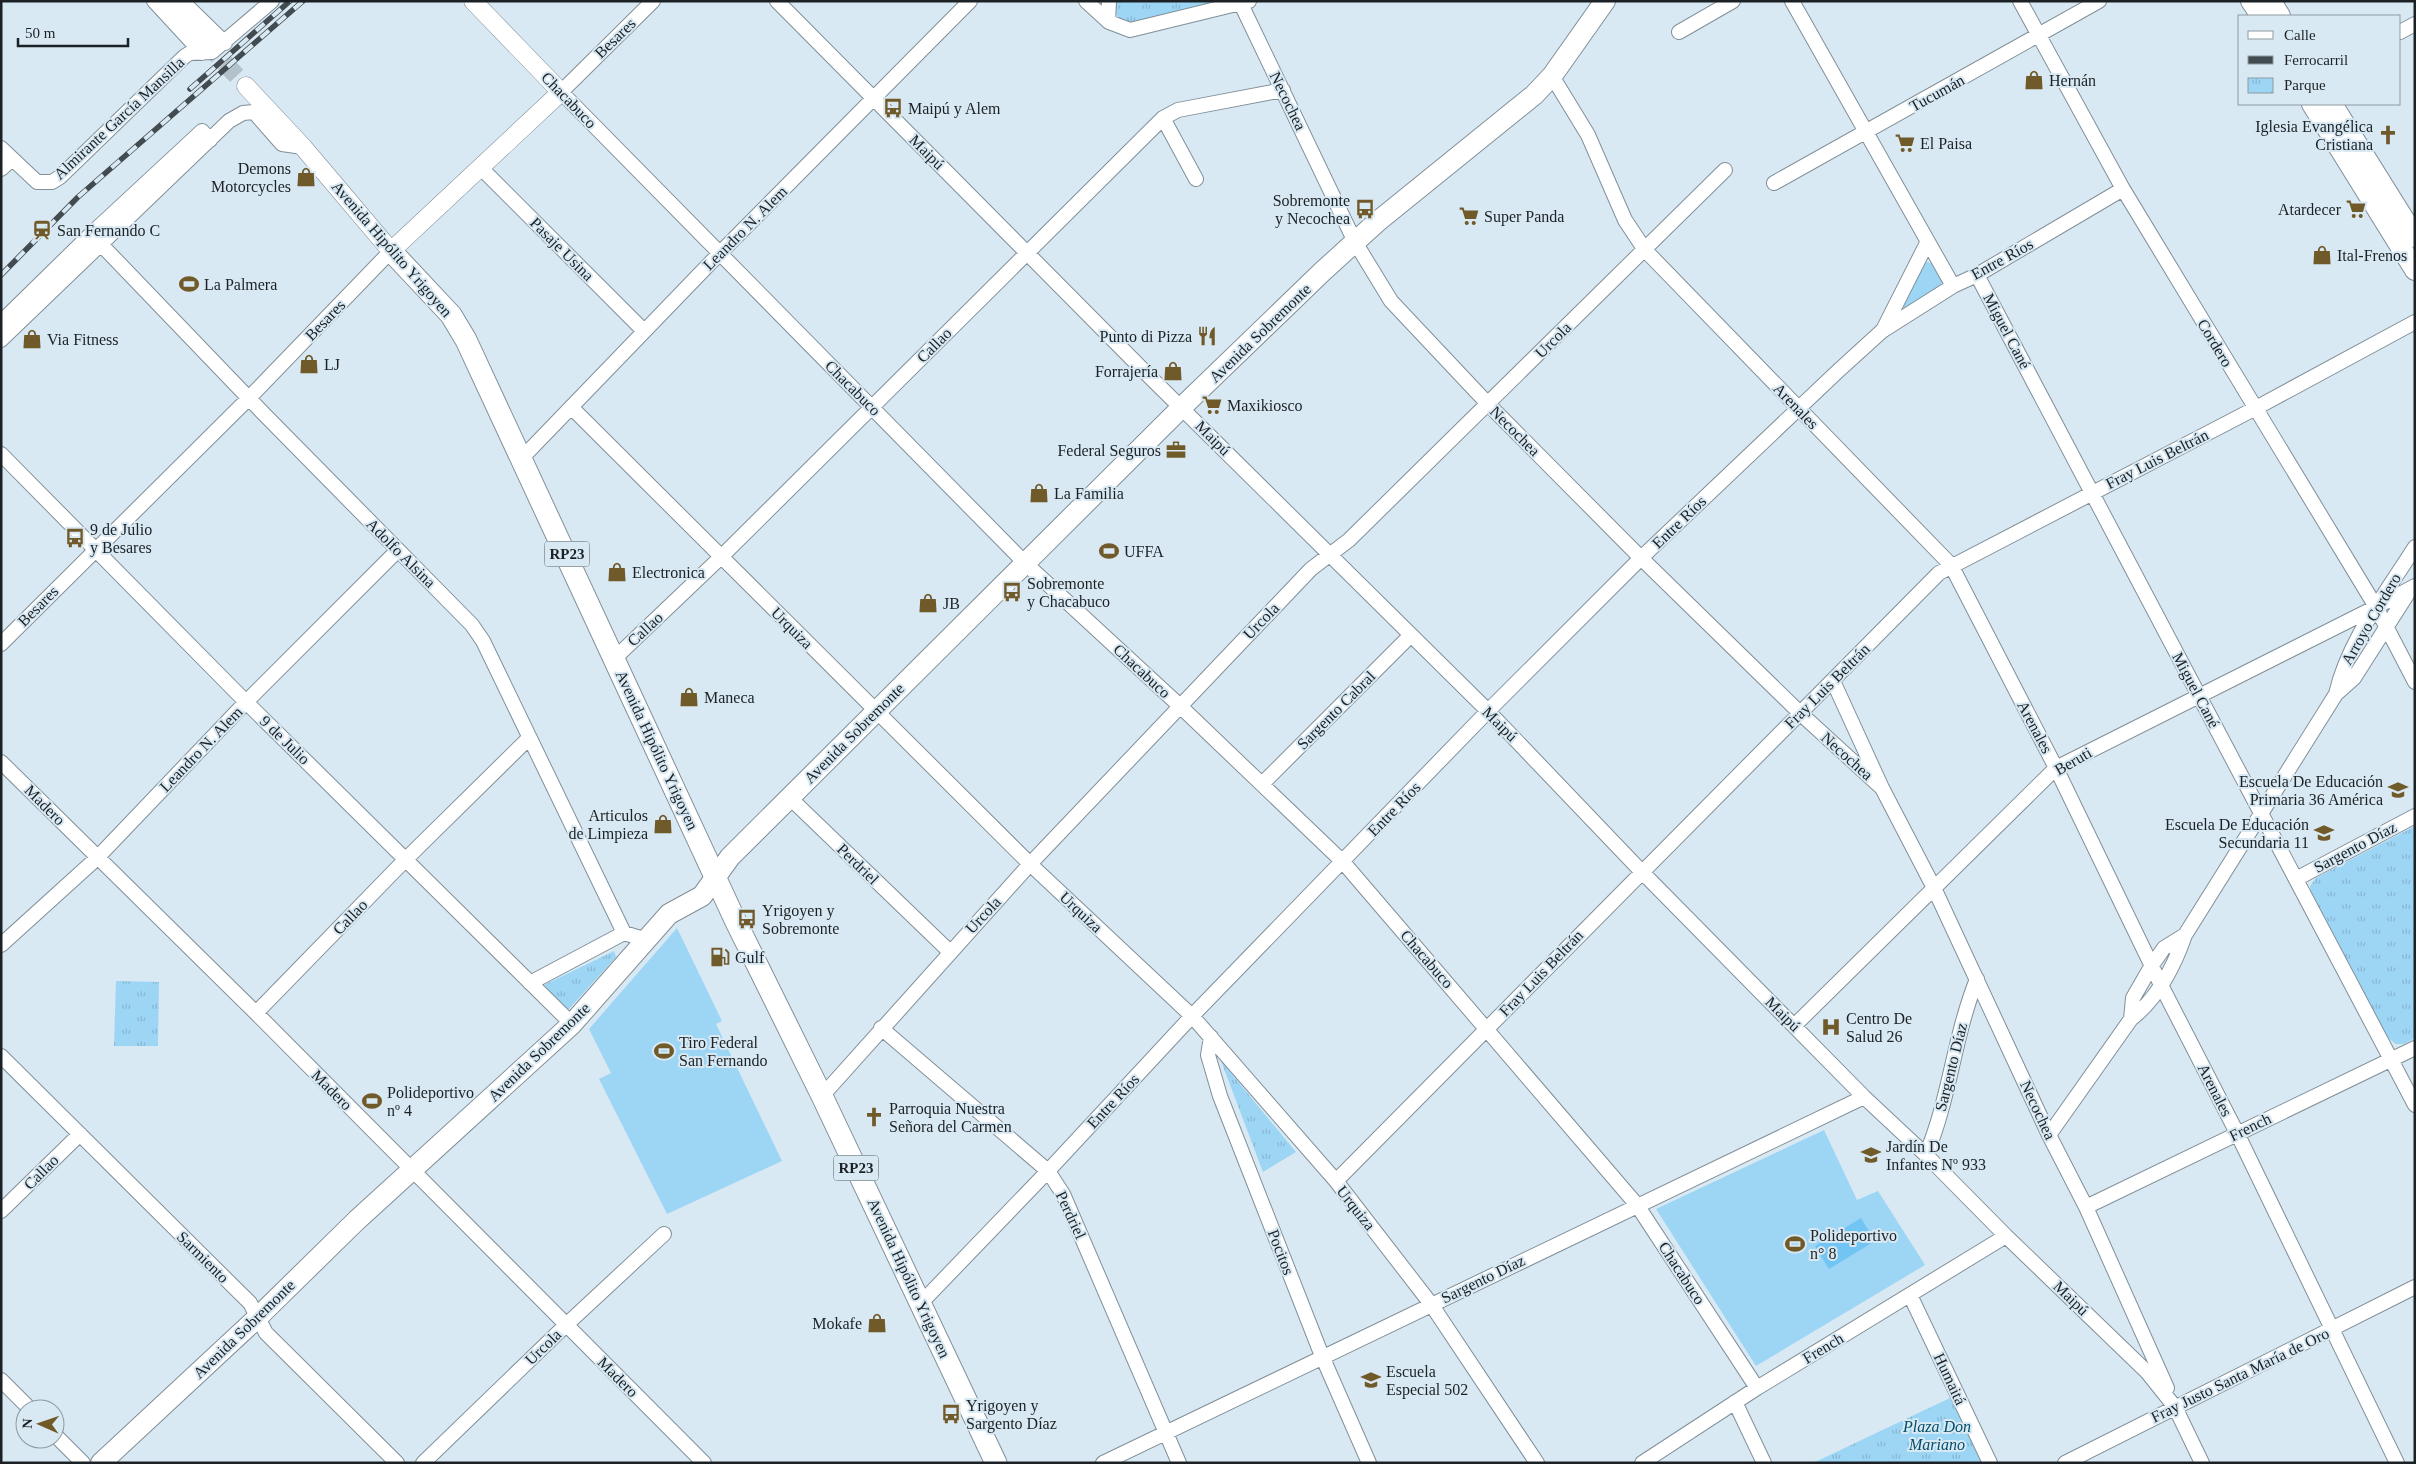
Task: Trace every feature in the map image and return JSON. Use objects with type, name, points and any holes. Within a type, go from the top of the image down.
[{"type":"main road","name":"Avenida Sobremonte","points":[[101,1463],[412,1170],[572,1024],[669,914],[702,896],[730,857],[1182,407],[1356,242],[1534,95],[1552,76],[1604,1]]},
{"type":"main road","points":[[2251,1],[2260,15]]},
{"type":"main road","points":[[2272,1],[2279,15]]},
{"type":"main road","points":[[2313,105],[2415,270]]},
{"type":"main road","points":[[2333,105],[2415,237]]},
{"type":"main road","name":"Avenida Hipólito Yrigoyen","points":[[391,251],[450,315],[466,340],[716,875],[736,922],[822,1096],[996,1463]]},
{"type":"street","points":[[154,1],[204,48]]},
{"type":"street","points":[[165,1],[204,48]]},
{"type":"street","points":[[182,1],[225,43]]},
{"type":"street","name":"Almirante García Mansilla","points":[[12,159],[37,182],[52,182],[60,177],[185,56],[204,48],[212,52],[225,43],[272,1]]},
{"type":"street","name":"Chacabuco","points":[[473,1],[719,254],[873,407],[1026,564],[1180,706],[1343,862],[1637,1205],[1757,1388]]},
{"type":"street","name":"Besares","points":[[1,644],[249,398],[391,251],[561,92],[653,1]]},
{"type":"street","name":"Maipú","points":[[777,1],[1410,636],[1488,711],[1641,871],[1864,1097],[1926,1155],[2006,1236],[2147,1372],[2175,1407],[2202,1463]]},
{"type":"street","name":"Leandro N. Alem","points":[[522,458],[644,330],[970,1]]},
{"type":"street","points":[[1086,1],[1108,21],[1116,26],[1130,30],[1246,3]]},
{"type":"street","points":[[1108,21],[1109,1]]},
{"type":"street","points":[[1679,32],[1733,1]]},
{"type":"street","points":[[1792,1],[1953,286]]},
{"type":"street","name":"Cordero","points":[[2020,1],[2124,189],[2254,409],[2376,607],[2415,682]]},
{"type":"street","name":"Tucumán","points":[[1774,182],[2099,1]]},
{"type":"street","name":"Necochea","points":[[1246,3],[1283,90],[1356,242],[1391,301],[1488,404],[1641,558],[1800,713],[1882,788]]},
{"type":"street","points":[[2401,31],[2415,24]]},
{"type":"street","name":"Arenales","points":[[1552,76],[1588,134],[1625,220],[1645,250],[1950,565],[2056,768],[2152,966],[2237,1132],[2397,1463]]},
{"type":"street","name":"Avenida Hipólito Yrigoyen","points":[[246,86],[303,147],[391,251]]},
{"type":"street","name":"Callao","points":[[614,658],[873,407],[1163,118],[1178,110],[1283,90]]},
{"type":"street","points":[[1,322],[230,121],[244,113],[254,112],[282,144],[303,147]]},
{"type":"street","points":[[1163,118],[1196,179]]},
{"type":"street","points":[[1,148],[12,159],[1,169]]},
{"type":"street","name":"Pasaje Usina","points":[[480,167],[644,330]]},
{"type":"street","name":"Urcola","points":[[822,1096],[1030,864],[1311,569],[1331,555],[1488,404],[1725,170]]},
{"type":"street","name":"Entre Ríos","points":[[921,1303],[1048,1171],[1192,1016],[1488,711],[1641,558],[1798,408],[1882,332],[1953,286],[1977,275],[2124,189]]},
{"type":"street","points":[[1,340],[96,239]]},
{"type":"street","name":"Adolfo Alsina","points":[[96,239],[472,625],[483,641],[624,933]]},
{"type":"street","name":"Entre Ríos","points":[[1882,332],[1927,243]]},
{"type":"street","name":"Miguel Cané","points":[[1977,275],[2415,1105]]},
{"type":"street","name":"Fray Luis Beltrán","points":[[1336,1181],[1641,871],[1939,573],[1950,565],[2254,409],[2415,322]]},
{"type":"street","name":"Urquiza","points":[[572,407],[1030,864],[1192,1016],[1336,1181],[1431,1304],[1537,1463]]},
{"type":"street","name":"9 de Julio","points":[[1,454],[96,548],[246,702],[572,1024]]},
{"type":"street","name":"Arroyo Cordero","points":[[2336,694],[2341,670],[2376,607],[2415,547]]},
{"type":"street","name":"Leandro N. Alem","points":[[1,945],[97,858],[246,702],[398,550]]},
{"type":"street","name":"Arroyo Cordero","points":[[2049,1134],[2131,1019],[2147,1006],[2162,985],[2177,958],[2185,935],[2336,694],[2354,678],[2414,585]]},
{"type":"street","name":"Beruti","points":[[1795,1025],[2056,768],[2376,607],[2414,585]]},
{"type":"street","name":"Sargento Cabral","points":[[1262,784],[1410,636]]},
{"type":"street","name":"Necochea","points":[[1833,681],[1882,788],[1934,888],[2049,1134],[2086,1207],[2175,1407]]},
{"type":"street","name":"Callao","points":[[256,1013],[406,859],[530,738]]},
{"type":"street","name":"Madero","points":[[1,762],[256,1013],[704,1463]]},
{"type":"street","name":"Perdriel","points":[[789,797],[950,952]]},
{"type":"street","name":"Sargento Díaz","points":[[2296,879],[2415,816]]},
{"type":"street","points":[[530,984],[624,933],[647,940]]},
{"type":"street","name":"Arroyo Cordero","points":[[2131,1019],[2133,998],[2152,966],[2164,948],[2185,935]]},
{"type":"street","name":"Sargento Díaz","points":[[1926,1155],[1936,1132],[1966,1007],[1977,980]]},
{"type":"street","name":"Perdriel","points":[[882,1028],[1048,1171],[1064,1194],[1179,1463]]},
{"type":"street","name":"Pocitos","points":[[1211,1037],[1208,1055],[1220,1096],[1322,1356],[1369,1463]]},
{"type":"street","name":"French","points":[[2086,1207],[2237,1132],[2415,1048]]},
{"type":"street","name":"Sarmiento","points":[[1,1056],[250,1304],[266,1332],[397,1463]]},
{"type":"street","name":"Sargento Díaz","points":[[1102,1463],[1864,1097]]},
{"type":"street","name":"Callao","points":[[1,1211],[80,1134]]},
{"type":"street","name":"Urcola","points":[[423,1463],[566,1325],[664,1234]]},
{"type":"street","name":"French","points":[[1642,1463],[1757,1388],[2006,1236]]},
{"type":"street","name":"Fray Justo Santa María de Oro","points":[[2065,1463],[2415,1287]]},
{"type":"street","name":"Humaitá","points":[[1910,1295],[1990,1463]]},
{"type":"street","points":[[1,1380],[20,1399]]},
{"type":"street","points":[[1735,1402],[1764,1463]]},
{"type":"street","points":[[65,1444],[83,1463]]},
{"type":"green space","points":[[1116,1],[1221,1],[1131,24],[1118,19],[1115,9]]},
{"type":"green space","points":[[1923,263],[1933,264],[1944,284],[1906,309],[1902,306]]},
{"type":"green space","points":[[2415,826],[2415,1038],[2404,1044],[2396,1044],[2388,1038],[2311,896],[2310,886],[2316,878]]},
{"type":"green space","name":"Tiro Federal San Fernando","points":[[677,928],[722,1021],[716,1024],[782,1161],[667,1214],[599,1079],[611,1073],[589,1029]]},
{"type":"green space","points":[[614,951],[616,957],[569,1009],[563,1009],[544,985]]},
{"type":"green space","points":[[116,981],[159,982],[158,1046],[114,1046]]},
{"type":"green space","points":[[1221,1061],[1296,1152],[1263,1172]]},
{"type":"green space","name":"Polideportivo n° 8","points":[[1824,1130],[1857,1200],[1878,1191],[1925,1265],[1756,1366],[1656,1209]]},
{"type":"green space","name":"Plaza Don Mariano","points":[[1950,1398],[1982,1463],[1813,1463]]},
{"type":"shaded area","points":[[1861,1218],[1875,1241],[1829,1269],[1815,1246]]},
{"type":"tunnel","points":[[206,43],[246,86]]},
{"type":"railway","points":[[190,89],[290,1]]},
{"type":"railway","points":[[1,275],[78,197],[303,1]]},
{"type":"place","name":"Hernán","points":[[2034,80]]},
{"type":"place","name":"Maipú y Alem","points":[[893,108]]},
{"type":"place","name":"Iglesia Evangélica Cristiana","points":[[2388,135]]},
{"type":"place","name":"El Paisa","points":[[1905,143]]},
{"type":"place","name":"Demons Motorcycles","points":[[306,177]]},
{"type":"place","name":"Sobremonte y Necochea","points":[[1365,209]]},
{"type":"place","name":"Atardecer","points":[[2356,209]]},
{"type":"place","name":"Super Panda","points":[[1469,216]]},
{"type":"place","name":"San Fernando C","points":[[42,230]]},
{"type":"place","name":"Ital-Frenos","points":[[2322,255]]},
{"type":"place","name":"La Palmera","points":[[189,284]]},
{"type":"place","name":"Punto di Pizza","points":[[1207,336]]},
{"type":"place","name":"Via Fitness","points":[[32,339]]},
{"type":"place","name":"LJ","points":[[309,364]]},
{"type":"place","name":"Forrajería","points":[[1173,371]]},
{"type":"place","name":"Maxikiosco","points":[[1212,405]]},
{"type":"place","name":"Federal Seguros","points":[[1176,450]]},
{"type":"place","name":"La Familia","points":[[1039,493]]},
{"type":"place","name":"9 de Julio y Besares","points":[[75,538]]},
{"type":"place","name":"UFFA","points":[[1109,551]]},
{"type":"place","name":"Electronica","points":[[617,572]]},
{"type":"place","name":"Sobremonte y Chacabuco","points":[[1012,592]]},
{"type":"place","name":"JB","points":[[928,603]]},
{"type":"place","name":"Maneca","points":[[689,697]]},
{"type":"place","name":"Escuela De Educación Primaria 36 América","points":[[2398,790]]},
{"type":"place","name":"Articulos de Limpieza","points":[[663,824]]},
{"type":"place","name":"Escuela De Educación Secundaria 11","points":[[2324,833]]},
{"type":"place","name":"Yrigoyen y Sobremonte","points":[[747,919]]},
{"type":"place","name":"Gulf","points":[[720,957]]},
{"type":"place","name":"Centro De Salud 26","points":[[1831,1027]]},
{"type":"place","name":"Tiro Federal San Fernando","points":[[664,1051]]},
{"type":"place","name":"Polideportivo nº 4","points":[[372,1101]]},
{"type":"place","name":"Parroquia Nuestra Señora del Carmen","points":[[874,1117]]},
{"type":"place","name":"Jardín De Infantes Nº 933","points":[[1871,1155]]},
{"type":"place","name":"Polideportivo n° 8","points":[[1795,1244]]},
{"type":"place","name":"Mokafe","points":[[877,1323]]},
{"type":"place","name":"Escuela Especial 502","points":[[1371,1380]]},
{"type":"place","name":"Yrigoyen y Sargento Díaz","points":[[951,1414]]}]
